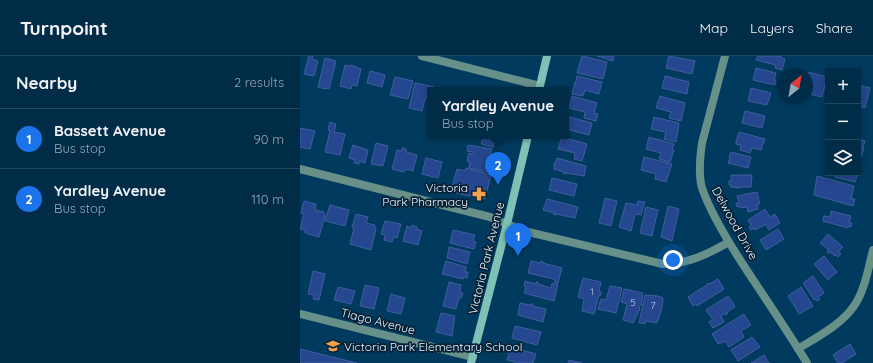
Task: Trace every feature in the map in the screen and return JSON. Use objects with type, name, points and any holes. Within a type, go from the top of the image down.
[{"type":"main road","points":[[540,87],[548,56]]},
{"type":"main road","name":"Victoria Park Avenue","points":[[472,360],[508,224],[527,139]]},
{"type":"street","points":[[422,56],[536,87]]},
{"type":"street","name":"Delwood Drive","points":[[725,56],[702,143],[700,158],[702,187],[708,202],[729,242],[806,363]]},
{"type":"street","points":[[300,169],[490,217],[532,232],[664,264],[687,262],[713,251],[729,242]]},
{"type":"street","points":[[798,349],[833,326],[852,309],[860,296],[864,285],[873,250]]},
{"type":"street","name":"Tiago Avenue","points":[[300,314],[472,360]]},
{"type":"building","points":[[309,56],[313,56],[312,59],[318,61],[314,76],[304,74]]},
{"type":"building","points":[[582,56],[607,62],[603,79],[577,73]]},
{"type":"building","points":[[597,56],[614,56],[613,61]]},
{"type":"building","points":[[669,56],[695,61],[692,74],[666,68]]},
{"type":"building","points":[[758,56],[781,56],[781,58],[785,59],[783,68],[777,69],[775,68],[776,65],[756,60]]},
{"type":"building","points":[[325,58],[336,61],[329,89],[318,87]]},
{"type":"building","points":[[345,65],[351,65],[361,69],[357,86],[352,85],[351,89],[340,86]]},
{"type":"building","points":[[756,68],[776,73],[774,80],[776,80],[775,85],[753,80]]},
{"type":"building","points":[[370,71],[385,75],[382,87],[367,83]]},
{"type":"building","points":[[813,73],[825,76],[825,85],[822,97],[813,95]]},
{"type":"building","points":[[577,76],[602,82],[599,94],[585,90],[583,96],[572,94]]},
{"type":"building","points":[[665,76],[689,82],[687,94],[662,88]]},
{"type":"building","points":[[395,77],[413,81],[408,99],[390,95]]},
{"type":"building","points":[[415,83],[434,87],[427,87],[427,98],[425,98],[422,111],[409,108]]},
{"type":"building","points":[[861,86],[870,88],[865,108],[861,107]]},
{"type":"building","points":[[751,88],[771,93],[767,105],[748,101]]},
{"type":"building","points":[[572,96],[597,103],[594,113],[598,114],[596,121],[584,118],[585,112],[569,108]]},
{"type":"building","points":[[660,96],[685,103],[681,121],[669,118],[671,112],[656,108]]},
{"type":"building","points":[[745,111],[765,116],[762,128],[742,123]]},
{"type":"building","points":[[569,117],[592,123],[589,135],[569,130]]},
{"type":"building","points":[[654,117],[679,123],[676,142],[664,139],[666,132],[651,129]]},
{"type":"building","points":[[330,122],[336,124],[334,132],[345,134],[340,155],[325,152],[330,131],[328,130]]},
{"type":"building","points":[[300,128],[315,131],[310,149],[300,147]]},
{"type":"building","points":[[739,132],[765,139],[761,150],[752,148],[750,153],[740,150],[741,145],[736,144]]},
{"type":"building","points":[[649,137],[674,144],[672,150],[674,150],[670,162],[659,159],[661,153],[646,149]]},
{"type":"building","points":[[483,139],[494,139],[493,147],[481,144]]},
{"type":"building","points":[[561,139],[569,139],[587,144],[582,161],[574,159],[575,153],[558,149]]},
{"type":"building","points":[[861,140],[865,141],[861,156]]},
{"type":"building","points":[[376,143],[388,146],[383,166],[371,164]]},
{"type":"building","points":[[353,145],[368,150],[365,163],[359,161],[359,164],[354,163],[355,160],[349,158]]},
{"type":"building","points":[[468,145],[492,149],[489,160],[492,161],[487,172],[469,168],[470,162],[467,161],[469,153],[472,154],[473,152],[467,151]]},
{"type":"building","points":[[402,148],[406,149],[406,152],[417,155],[413,171],[405,169],[404,172],[392,169],[397,150],[402,151]]},
{"type":"building","points":[[731,152],[751,157],[748,168],[728,163]]},
{"type":"building","points":[[644,157],[672,164],[666,182],[655,179],[656,174],[641,170]]},
{"type":"building","points":[[426,158],[442,162],[438,178],[422,174]]},
{"type":"building","points":[[557,158],[586,166],[584,176],[566,174],[554,169],[554,163],[555,164]]},
{"type":"building","points":[[466,168],[491,175],[485,199],[451,191],[457,169],[465,171]]},
{"type":"building","points":[[731,175],[752,175],[751,187],[731,187],[731,185],[729,185],[729,181],[731,181]]},
{"type":"building","points":[[817,176],[854,186],[851,199],[855,199],[853,206],[814,195]]},
{"type":"building","points":[[835,176],[857,176],[855,182]]},
{"type":"building","points":[[552,178],[577,184],[574,196],[549,190]]},
{"type":"building","points":[[757,192],[760,204],[757,204],[758,209],[748,212],[747,207],[737,207],[736,203],[739,203],[737,196]]},
{"type":"building","points":[[605,198],[617,201],[611,226],[599,223]]},
{"type":"building","points":[[547,199],[578,207],[575,218],[556,215],[543,210]]},
{"type":"building","points":[[304,201],[316,204],[315,210],[324,212],[325,216],[319,237],[305,233],[305,230],[300,229],[304,214],[301,213]]},
{"type":"building","points":[[638,201],[645,202],[641,215],[635,214],[631,231],[619,227],[626,203],[637,205]]},
{"type":"building","points":[[330,205],[349,210],[345,226],[325,221]]},
{"type":"building","points":[[668,206],[679,209],[672,241],[661,237]]},
{"type":"building","points":[[646,207],[658,210],[652,236],[640,233]]},
{"type":"building","points":[[765,209],[770,217],[775,214],[780,223],[769,230],[765,224],[751,230],[749,227],[751,225],[748,220]]},
{"type":"building","points":[[831,211],[851,216],[849,223],[852,223],[851,227],[849,226],[848,228],[823,221],[824,216],[830,217]]},
{"type":"building","points":[[356,214],[368,217],[366,223],[375,225],[376,229],[371,250],[350,244],[354,228],[352,227]]},
{"type":"building","points":[[385,221],[401,224],[397,238],[394,237],[392,242],[384,240],[385,235],[381,234]]},
{"type":"building","points":[[412,225],[417,227],[416,229],[422,231],[418,245],[403,241],[407,226],[411,228]]},
{"type":"building","points":[[778,229],[784,239],[766,250],[760,240]]},
{"type":"building","points":[[453,230],[475,235],[473,241],[476,242],[474,249],[450,243]]},
{"type":"building","points":[[828,234],[843,247],[838,252],[841,254],[838,257],[830,252],[827,252],[829,250],[820,243]]},
{"type":"building","points":[[449,247],[470,252],[467,264],[447,258]]},
{"type":"building","points":[[824,256],[837,272],[828,280],[814,264]]},
{"type":"building","points":[[446,261],[466,267],[465,272],[468,272],[467,278],[464,277],[463,279],[442,274]]},
{"type":"building","points":[[531,261],[540,263],[541,261],[543,263],[562,268],[558,283],[553,279],[528,273]]},
{"type":"building","points":[[313,271],[325,274],[319,300],[313,299],[314,295],[308,294]]},
{"type":"building","points":[[813,276],[824,293],[818,297],[820,299],[817,301],[815,299],[814,300],[803,283]]},
{"type":"building","points":[[583,278],[601,282],[599,291],[601,292],[594,314],[582,311],[584,299],[578,297]]},
{"type":"building","points":[[718,279],[724,289],[697,306],[696,304],[693,306],[688,297],[708,283],[709,284]]},
{"type":"building","points":[[525,281],[536,284],[536,282],[538,282],[538,284],[551,288],[552,283],[558,284],[554,301],[524,293],[526,287],[524,286]]},
{"type":"building","points":[[449,282],[461,285],[460,292],[463,293],[461,298],[459,298],[456,309],[443,306]]},
{"type":"building","points":[[365,285],[379,288],[374,309],[360,306]]},
{"type":"building","points":[[610,286],[622,288],[616,313],[598,309],[601,299],[606,300]]},
{"type":"building","points":[[338,287],[355,291],[351,304],[334,300]]},
{"type":"building","points":[[801,287],[813,306],[799,314],[788,296]]},
{"type":"building","points":[[624,289],[643,293],[640,309],[633,323],[623,320],[627,304],[621,302]]},
{"type":"building","points":[[391,294],[405,298],[401,314],[387,311]]},
{"type":"building","points":[[645,295],[663,298],[662,308],[657,323],[646,321],[645,324],[639,323]]},
{"type":"building","points":[[728,296],[735,307],[727,312],[728,313],[726,315],[725,313],[721,316],[724,322],[713,328],[709,322],[713,320],[706,310]]},
{"type":"building","points":[[520,303],[530,305],[533,304],[532,306],[546,309],[543,322],[518,315]]},
{"type":"building","points":[[441,313],[455,316],[452,336],[436,332]]},
{"type":"building","points":[[744,314],[751,325],[741,331],[744,337],[729,347],[725,341],[718,344],[712,334]]},
{"type":"building","points":[[515,326],[541,332],[537,345],[512,338]]},
{"type":"building","points":[[752,337],[760,347],[738,361],[731,350]]},
{"type":"building","points":[[850,344],[856,354],[842,363],[838,363],[833,355]]},
{"type":"building","points":[[509,347],[519,349],[522,348],[522,350],[536,354],[533,363],[518,363],[507,360],[509,353],[507,352]]},
{"type":"building","points":[[300,349],[357,363],[300,363]]},
{"type":"building","points":[[764,355],[769,363],[751,363]]},
{"type":"building","points":[[569,360],[582,363],[568,363]]},
{"type":"place","name":"Yardley Avenue","points":[[498,185]]},
{"type":"place","name":"Victoria Park Pharmacy","points":[[479,194]]},
{"type":"place","name":"Bassett Avenue","points":[[518,256]]},
{"type":"place","name":"Victoria Park Elementary School","points":[[333,346]]}]
